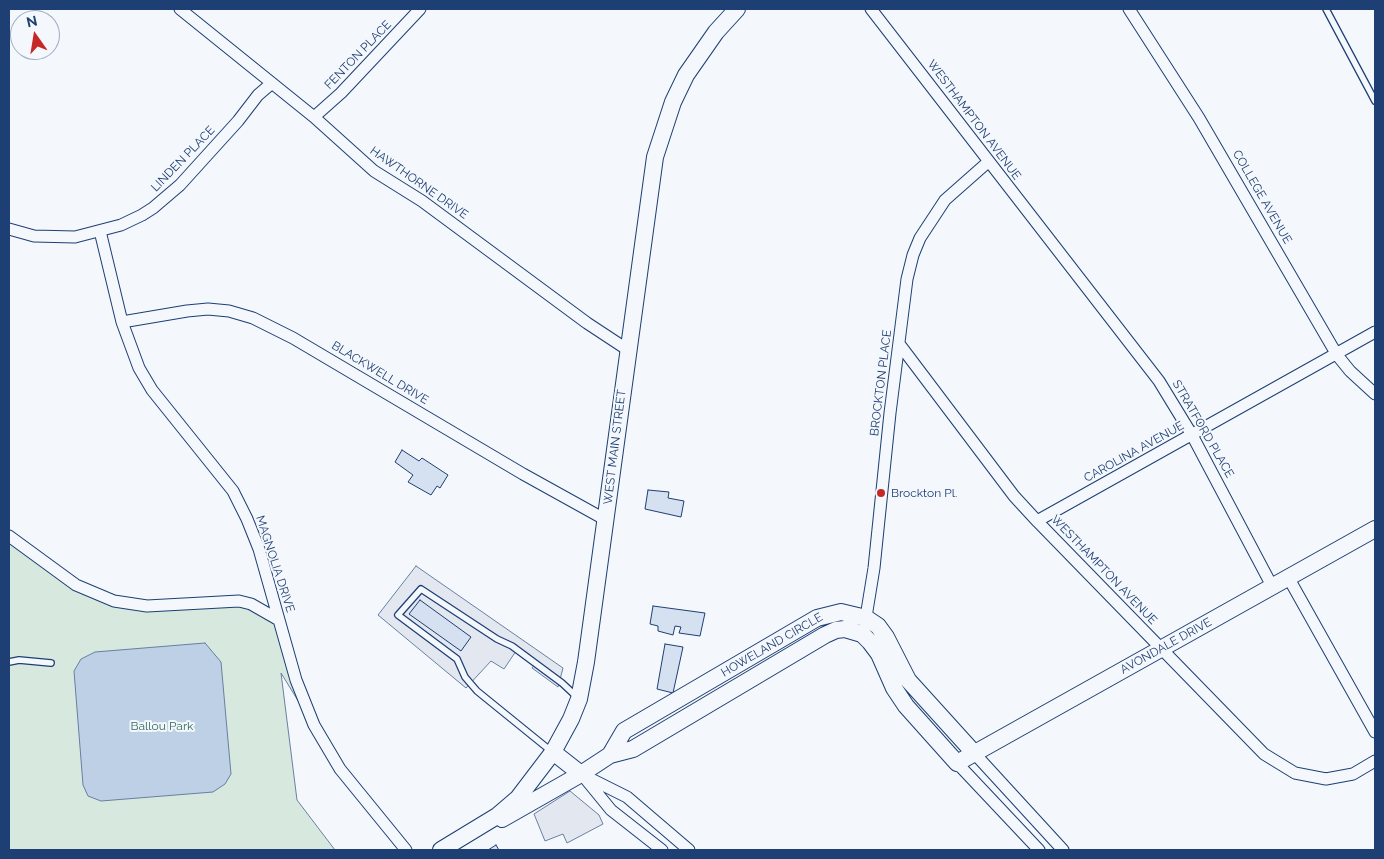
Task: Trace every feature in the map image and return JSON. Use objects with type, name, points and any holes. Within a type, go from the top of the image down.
[{"type":"street","name":"HAWTHORNE DRIVE","points":[[180,9],[314,117],[374,171],[422,201],[587,324],[628,350]]},
{"type":"street","name":"FENTON PLACE","points":[[314,117],[341,93],[420,9]]},
{"type":"street","name":"WEST MAIN STREET","points":[[441,850],[466,837],[497,816],[518,798],[553,752],[571,719],[579,699],[606,520],[655,157],[663,129],[686,75],[716,32],[737,9]]},
{"type":"street","name":"WESTHAMPTON AVENUE","points":[[871,9],[1055,248]]},
{"type":"street","name":"COLLEGE AVENUE","points":[[1129,9],[1199,118],[1337,355],[1350,371],[1375,394]]},
{"type":"street","name":"LINDEN PLACE","points":[[9,229],[34,236],[54,238],[100,232],[121,225],[153,208],[193,171],[238,121],[258,94],[272,83]]},
{"type":"street","name":"BROCKTON PLACE","points":[[862,634],[874,568],[890,414],[908,279],[920,238],[945,200],[988,162]]},
{"type":"street","name":"MAGNOLIA DRIVE","points":[[100,232],[122,322],[139,368],[152,390],[233,491],[259,549],[296,680],[314,724],[326,748],[340,769],[406,850]]},
{"type":"street","name":"STRATFORD PLACE","points":[[1055,248],[1159,381],[1192,435],[1272,586]]},
{"type":"street","name":"BLACKWELL DRIVE","points":[[122,322],[208,309],[229,311],[253,318],[293,338],[523,474],[606,520]]},
{"type":"street","name":"CAROLINA AVENUE","points":[[1037,521],[1337,355],[1375,332]]},
{"type":"street","name":"WESTHAMPTON AVENUE","points":[[900,345],[1014,496],[1264,754],[1279,765],[1296,773],[1326,779],[1353,774],[1375,761]]},
{"type":"street","name":"AVONDALE DRIVE","points":[[957,763],[1375,529]]},
{"type":"street","points":[[9,536],[76,585],[114,601],[147,606],[239,601],[251,604],[279,620]]},
{"type":"street","points":[[1288,577],[1375,732]]},
{"type":"street","name":"HOWELAND CIRCLE","points":[[610,755],[624,731],[829,613],[841,612],[866,618],[878,626],[886,636],[908,680],[1063,850]]},
{"type":"street","name":"HOWELAND CIRCLE","points":[[466,837],[524,808],[610,755],[633,749],[836,630],[853,630],[862,634]]},
{"type":"street","points":[[862,634],[879,654],[894,688],[906,706],[1040,850]]},
{"type":"street","points":[[719,675],[729,692]]},
{"type":"street","points":[[553,752],[581,774],[627,797],[686,849]]},
{"type":"street","points":[[581,774],[611,810],[662,850]]},
{"type":"street","points":[[1025,835],[1042,825]]},
{"type":"lane","points":[[1326,9],[1375,101]]},
{"type":"lane","points":[[553,752],[477,691],[465,676],[457,659],[398,615],[421,588],[497,639],[512,646],[562,683],[579,699]]},
{"type":"lane","points":[[9,662],[20,660],[51,664]]},
{"type":"green space","name":"Ballou Park","points":[[9,536],[76,585],[126,604],[251,604],[279,620],[296,680],[340,769],[281,673],[297,800],[335,850],[9,850]]},
{"type":"shaded area","points":[[416,566],[563,668],[558,687],[532,668],[535,664],[516,651],[504,669],[491,661],[466,688],[378,615]]},
{"type":"shaded area","points":[[570,791],[599,815],[603,824],[567,843],[563,834],[545,841],[534,814]]},
{"type":"water","points":[[205,643],[221,662],[231,774],[225,784],[213,792],[101,801],[88,796],[83,785],[74,671],[81,659],[95,652]]},
{"type":"building","points":[[402,450],[419,461],[422,458],[448,475],[440,488],[437,486],[431,495],[408,482],[413,475],[395,462]]},
{"type":"building","points":[[648,490],[669,492],[668,498],[684,501],[681,517],[645,509]]},
{"type":"building","points":[[420,600],[471,637],[461,651],[409,614]]},
{"type":"building","points":[[653,606],[705,613],[700,636],[679,633],[681,627],[675,626],[673,635],[658,631],[658,626],[650,624]]},
{"type":"building","points":[[665,644],[683,647],[673,693],[657,689]]},
{"type":"building","points":[[496,845],[499,850],[488,850]]},
{"type":"place","name":"Brockton Pl.","points":[[881,493]]}]
